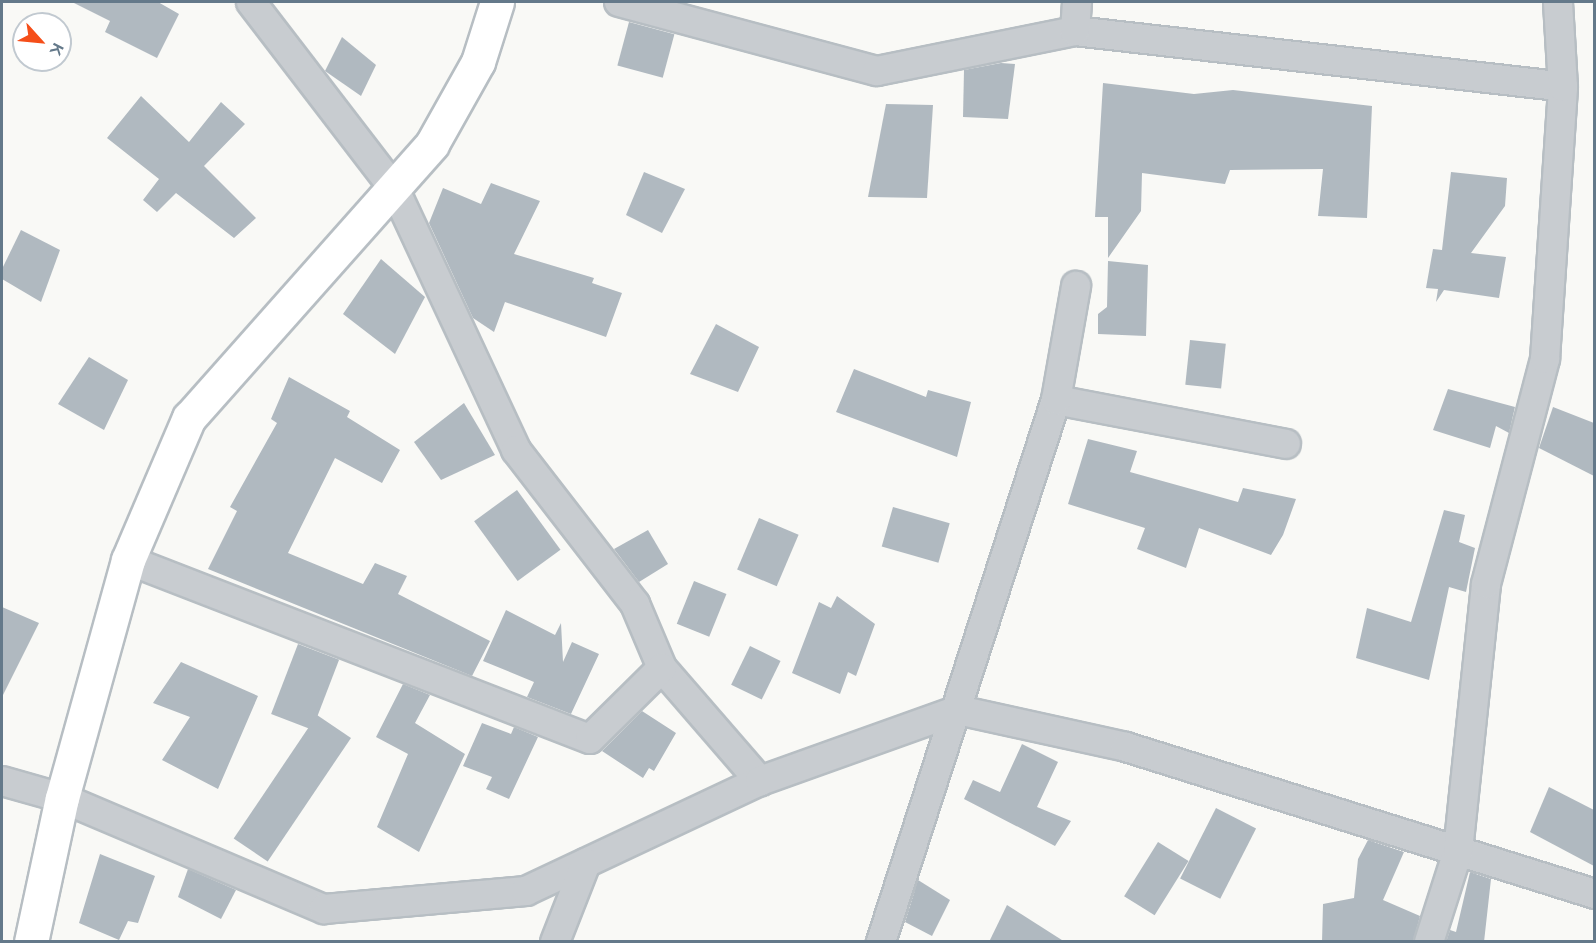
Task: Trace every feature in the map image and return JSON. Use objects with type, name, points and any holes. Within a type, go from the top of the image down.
[{"type":"main road","points":[[31,942],[62,798],[128,560],[189,418],[395,190],[432,144],[478,62],[497,2]]},
{"type":"street","points":[[251,2],[395,190],[516,450],[635,604],[663,668],[760,781]]},
{"type":"street","points":[[619,2],[877,71],[1075,31],[1563,87]]},
{"type":"street","points":[[1075,31],[1077,2]]},
{"type":"street","points":[[1429,942],[1458,851],[1486,584],[1545,358],[1563,87],[1558,2]]},
{"type":"street","points":[[881,942],[958,710],[1056,400],[1076,286]]},
{"type":"street","points":[[1056,400],[1286,444]]},
{"type":"street","points":[[128,560],[590,739],[663,668]]},
{"type":"street","points":[[2,781],[62,798],[324,909],[526,891],[760,781],[958,710],[1126,747],[1594,894]]},
{"type":"street","points":[[555,942],[586,862]]},
{"type":"building","points":[[72,2],[158,2],[179,14],[157,58],[105,32],[110,21]]},
{"type":"building","points":[[629,22],[674,34],[663,78],[617,65]]},
{"type":"building","points":[[342,37],[376,65],[361,96],[325,71]]},
{"type":"building","points":[[1001,63],[1015,64],[1008,119],[963,117],[964,70]]},
{"type":"building","points":[[1103,83],[1194,94],[1233,90],[1372,106],[1367,218],[1318,216],[1323,169],[1230,170],[1225,184],[1142,173],[1141,211],[1108,258],[1108,217],[1095,217]]},
{"type":"building","points":[[141,96],[189,142],[221,102],[245,124],[204,166],[256,218],[234,238],[176,193],[157,212],[143,200],[159,179],[107,138]]},
{"type":"building","points":[[886,104],[933,105],[927,198],[868,197]]},
{"type":"building","points":[[644,172],[685,189],[662,233],[626,215]]},
{"type":"building","points":[[1451,172],[1507,178],[1505,206],[1471,253],[1506,257],[1499,298],[1444,290],[1436,302],[1438,289],[1426,288],[1433,249],[1442,250]]},
{"type":"building","points":[[491,183],[540,201],[514,254],[594,278],[592,283],[622,293],[606,337],[505,302],[494,332],[473,318],[429,223],[443,188],[481,204]]},
{"type":"building","points":[[21,230],[60,250],[41,302],[2,279],[2,269]]},
{"type":"building","points":[[381,259],[425,297],[395,354],[343,314]]},
{"type":"building","points":[[1108,261],[1148,265],[1146,336],[1098,334],[1098,314],[1107,307]]},
{"type":"building","points":[[716,324],[759,347],[738,392],[690,374]]},
{"type":"building","points":[[1190,340],[1226,344],[1221,389],[1185,385]]},
{"type":"building","points":[[89,357],[128,380],[104,430],[58,404]]},
{"type":"building","points":[[854,369],[926,397],[928,390],[971,402],[957,457],[836,412]]},
{"type":"building","points":[[289,377],[350,411],[347,417],[400,450],[382,483],[335,458],[288,553],[363,584],[375,563],[407,576],[398,594],[490,641],[472,676],[208,569],[237,511],[230,507],[277,423],[271,419]]},
{"type":"building","points":[[1448,389],[1515,407],[1509,433],[1496,426],[1490,448],[1433,430]]},
{"type":"building","points":[[464,403],[495,455],[441,480],[414,442]]},
{"type":"building","points":[[1553,407],[1594,423],[1594,476],[1539,448]]},
{"type":"building","points":[[1088,439],[1137,451],[1130,472],[1238,502],[1243,488],[1296,499],[1283,535],[1271,555],[1199,528],[1186,568],[1137,549],[1145,528],[1068,504]]},
{"type":"building","points":[[517,490],[560,550],[518,581],[474,521]]},
{"type":"building","points":[[893,507],[950,523],[938,563],[882,546]]},
{"type":"building","points":[[1444,510],[1465,515],[1459,542],[1475,548],[1466,592],[1449,587],[1429,680],[1356,658],[1367,608],[1411,622]]},
{"type":"building","points":[[759,518],[799,535],[777,586],[737,570]]},
{"type":"building","points":[[648,530],[668,564],[639,582],[614,549]]},
{"type":"building","points":[[694,581],[726,594],[709,637],[677,624]]},
{"type":"building","points":[[837,596],[875,624],[856,676],[848,672],[840,694],[792,673],[819,602],[831,608]]},
{"type":"building","points":[[2,607],[39,623],[2,697]]},
{"type":"building","points":[[506,610],[555,635],[561,623],[563,662],[572,642],[599,654],[571,714],[527,697],[534,682],[483,661]]},
{"type":"building","points":[[298,644],[339,660],[312,730],[271,714]]},
{"type":"building","points":[[750,646],[781,661],[762,700],[731,685]]},
{"type":"building","points":[[181,662],[258,696],[218,789],[162,760],[190,717],[153,703]]},
{"type":"building","points":[[403,684],[430,695],[415,723],[465,754],[419,852],[377,827],[408,754],[376,737]]},
{"type":"building","points":[[642,711],[676,733],[654,771],[649,768],[643,778],[602,751]]},
{"type":"building","points":[[317,715],[351,738],[268,861],[234,839]]},
{"type":"building","points":[[482,723],[511,734],[514,727],[538,737],[509,799],[486,789],[492,777],[463,766]]},
{"type":"building","points":[[1022,744],[1058,762],[1037,807],[1071,821],[1055,846],[964,799],[973,780],[1000,792]]},
{"type":"building","points":[[1549,787],[1594,810],[1594,866],[1530,832]]},
{"type":"building","points":[[1216,808],[1256,828],[1220,899],[1180,878]]},
{"type":"building","points":[[1368,840],[1404,852],[1383,900],[1420,916],[1413,942],[1322,942],[1323,904],[1354,898],[1358,859]]},
{"type":"building","points":[[1158,842],[1189,861],[1155,915],[1124,896]]},
{"type":"building","points":[[100,854],[155,876],[138,923],[128,921],[119,940],[79,923]]},
{"type":"building","points":[[188,869],[236,890],[221,919],[178,897]]},
{"type":"building","points":[[1470,872],[1491,879],[1484,942],[1446,942],[1450,930],[1456,932]]},
{"type":"building","points":[[918,880],[950,900],[932,936],[905,922]]},
{"type":"building","points":[[1007,905],[1065,942],[989,942]]}]
